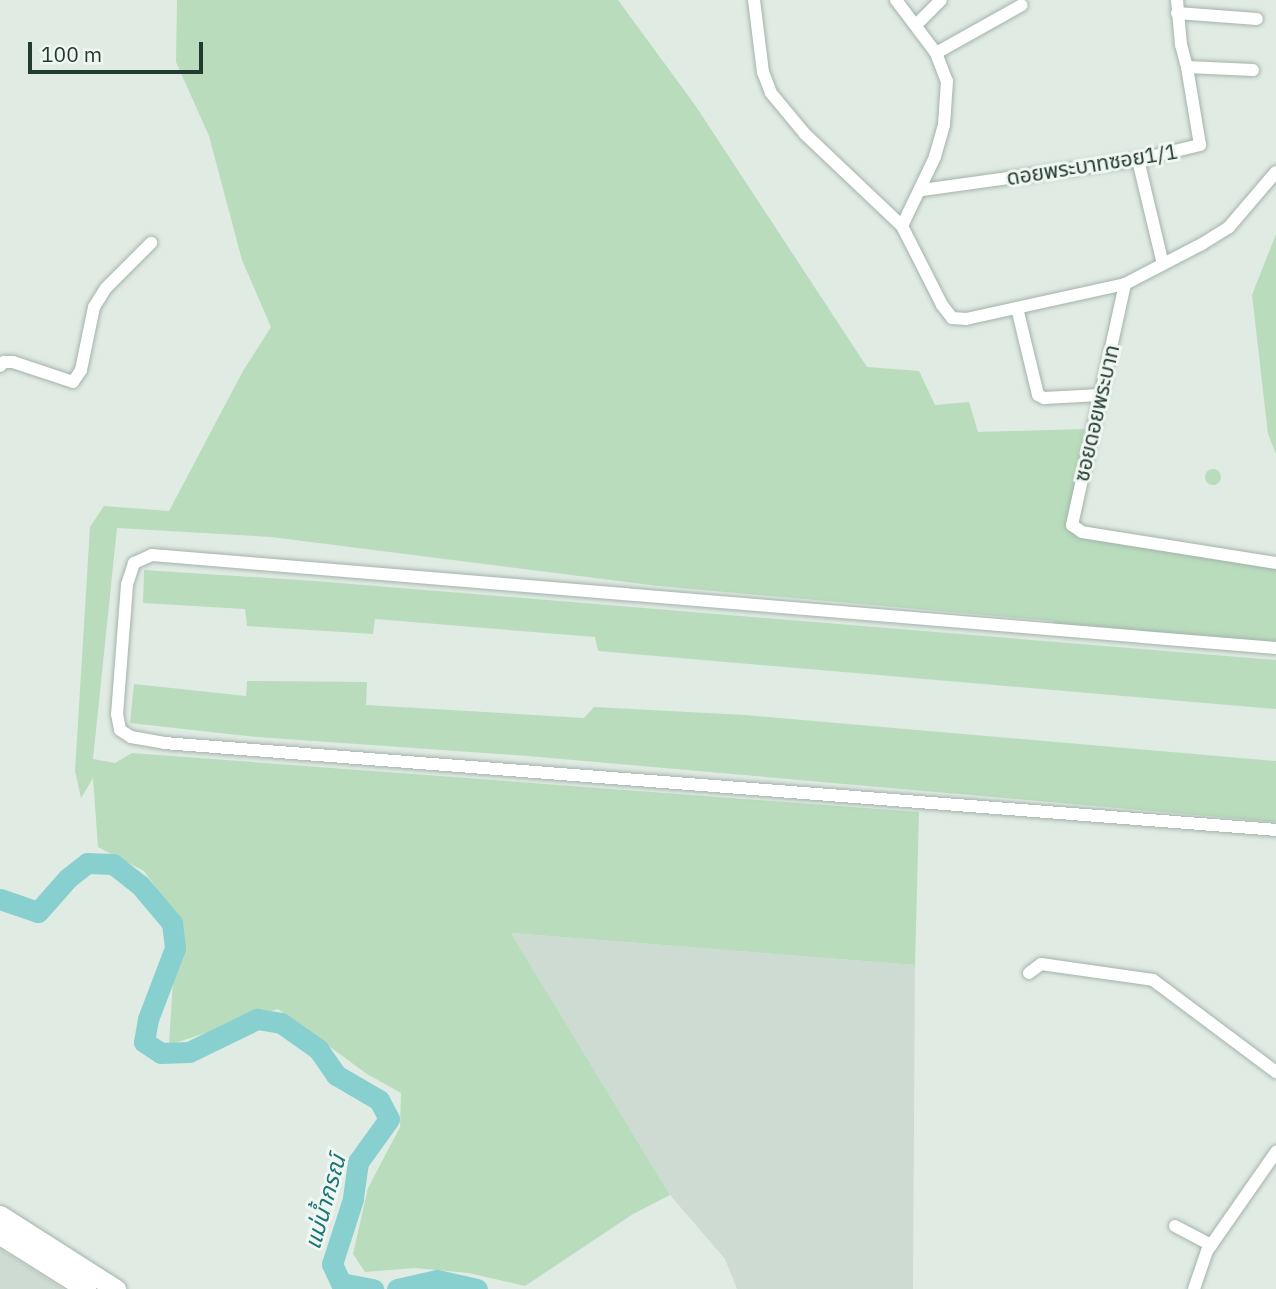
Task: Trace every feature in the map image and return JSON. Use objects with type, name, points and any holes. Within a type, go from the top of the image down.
[{"type":"main road","points":[[0,1215],[116,1289]]},
{"type":"main road","points":[[0,1235],[86,1289]]},
{"type":"street","points":[[754,0],[763,72],[771,93],[805,134],[902,226],[942,306],[952,318],[966,319],[1017,309],[1125,284],[1229,227],[1276,172]]},
{"type":"street","points":[[897,0],[936,53],[947,81],[947,106],[935,157],[922,190],[902,226]]},
{"type":"street","points":[[916,25],[941,0]]},
{"type":"street","points":[[936,53],[1023,5]]},
{"type":"street","points":[[1177,6],[1257,19]]},
{"type":"street","name":"ดอยพระบาทซอย1/1","points":[[922,190],[1138,160],[1200,145],[1177,6]]},
{"type":"street","points":[[1187,67],[1252,70]]},
{"type":"street","points":[[1138,160],[1163,264]]},
{"type":"street","points":[[0,366],[4,362],[13,362],[73,382],[81,370],[94,307],[106,288],[151,243]]},
{"type":"street","name":"ซอยดอยพระบาท","points":[[1125,284],[1072,525],[1082,532],[1276,563]]},
{"type":"street","points":[[1017,309],[1038,395],[1044,398],[1100,394]]},
{"type":"street","points":[[1276,648],[152,555],[134,563],[127,584],[117,714],[120,730],[131,737],[164,743],[1276,830]]},
{"type":"street","points":[[1029,973],[1041,964],[1153,980],[1276,1072]]},
{"type":"street","points":[[1194,1289],[1209,1248],[1276,1152]]},
{"type":"street","points":[[1175,1226],[1209,1248]]},
{"type":"shaded area","points":[[511,933],[915,965],[913,1289],[737,1289],[725,1259],[670,1195]]},
{"type":"shaded area","points":[[0,1249],[63,1289],[0,1289]]},
{"type":"green space","points":[[177,0],[618,0],[695,105],[867,367],[919,371],[935,405],[969,402],[978,432],[1084,429],[1077,535],[1276,563],[1276,648],[1056,630],[1053,621],[658,586],[271,537],[117,528],[93,759],[115,763],[132,753],[919,812],[915,965],[511,933],[670,1195],[633,1214],[525,1286],[469,1273],[415,1268],[365,1272],[353,1254],[368,1188],[400,1127],[401,1093],[367,1074],[278,1009],[169,1045],[175,948],[181,923],[144,871],[98,847],[93,778],[81,798],[75,771],[90,527],[104,506],[169,511],[243,371],[271,327],[242,260],[209,136],[176,62]]},
{"type":"green space","points":[[1276,234],[1276,454],[1268,434],[1252,295]]},
{"type":"green space","points":[[1213,469],[1219,471],[1219,483],[1213,485],[1207,483],[1205,477],[1207,471]]},
{"type":"green space","points":[[144,570],[315,581],[1276,660],[1276,709],[598,651],[595,637],[375,619],[373,634],[247,626],[245,609],[143,603]]},
{"type":"green space","points":[[247,681],[367,682],[366,705],[584,718],[594,707],[745,715],[1276,761],[1276,822],[528,756],[257,737],[130,723],[134,684],[246,696]]},
{"type":"waterway","name":"แม่น้ำกรณ์","points":[[0,899],[38,912],[68,878],[87,863],[113,864],[140,885],[172,923],[175,948],[148,1019],[144,1042],[161,1053],[189,1052],[257,1019],[281,1023],[318,1049],[336,1075],[379,1100],[389,1119],[358,1162],[353,1199],[332,1264],[341,1283],[373,1289]]},
{"type":"waterway","name":"แม่น้ำกรณ์","points":[[397,1289],[437,1280],[477,1289]]}]
